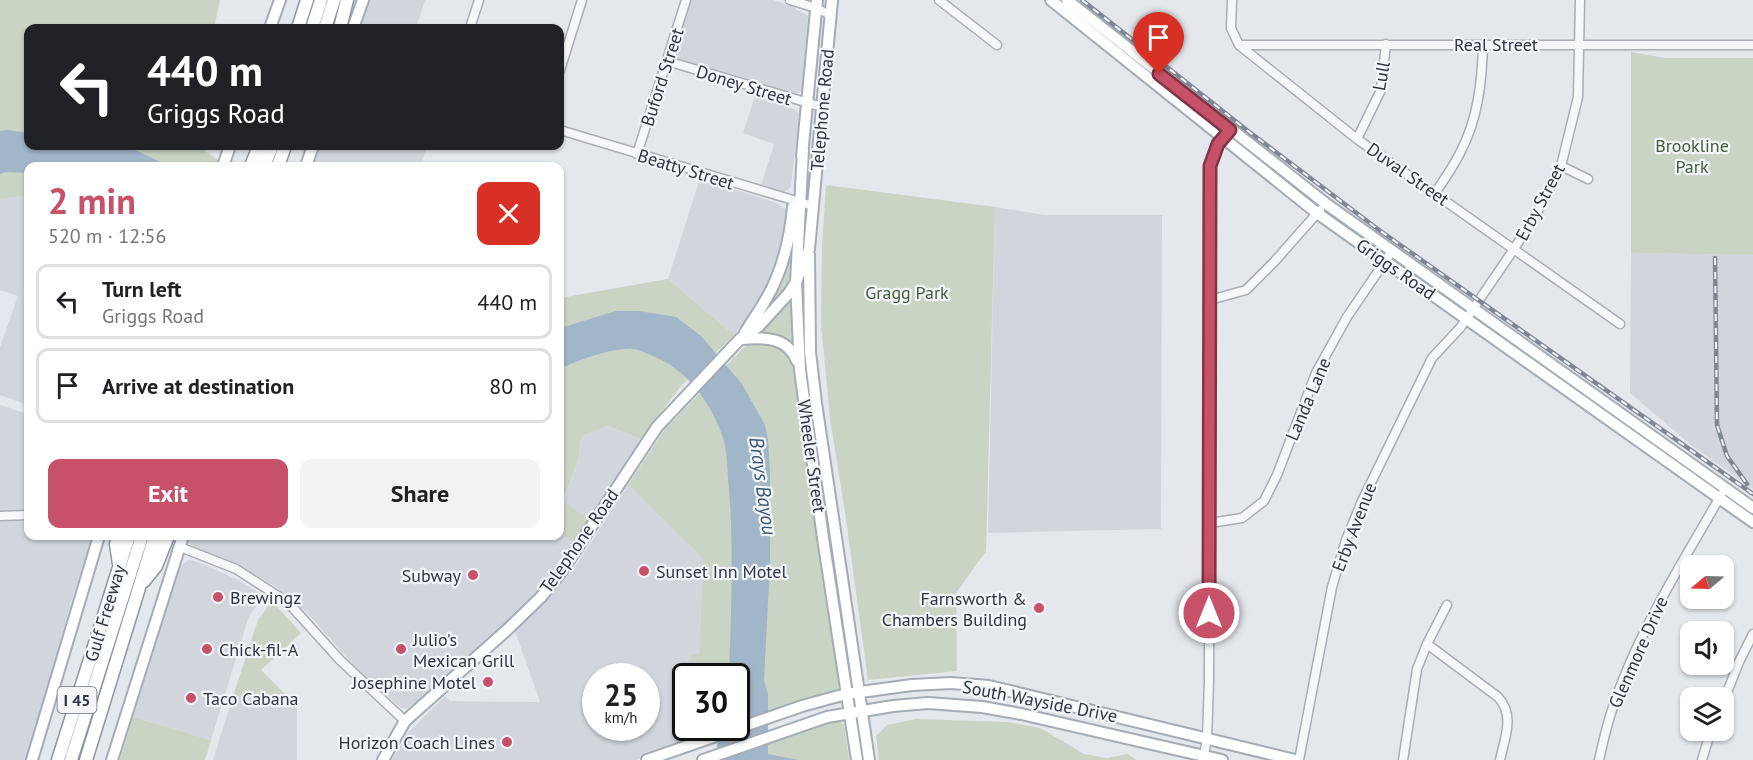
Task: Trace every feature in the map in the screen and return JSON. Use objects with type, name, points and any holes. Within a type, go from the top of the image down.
[{"type":"highway","points":[[299,24],[307,0]]},
{"type":"highway","points":[[313,24],[321,0]]},
{"type":"highway","points":[[326,24],[334,0]]},
{"type":"highway","points":[[341,24],[347,0]]},
{"type":"highway","points":[[117,540],[119,568]]},
{"type":"highway","name":"Gulf Freeway","points":[[58,760],[128,540]]},
{"type":"highway","name":"Gulf Freeway","points":[[71,760],[141,540]]},
{"type":"highway","name":"Gulf Freeway","points":[[86,760],[155,540]]},
{"type":"highway","points":[[138,589],[156,566],[166,540]]},
{"type":"main road","points":[[271,24],[280,0]]},
{"type":"main road","points":[[354,24],[363,0]]},
{"type":"main road","name":"Telephone Road","points":[[383,760],[405,721],[542,597],[562,571],[657,427],[741,339],[767,318],[796,282],[809,249],[832,0]]},
{"type":"main road","name":"Griggs Road","points":[[1051,0],[1226,134],[1392,251],[1470,313],[1723,493],[1753,522]]},
{"type":"main road","name":"Griggs Road","points":[[1067,0],[1317,213],[1385,261],[1470,313]]},
{"type":"main road","name":"Telephone Road","points":[[741,339],[766,300],[784,260],[791,230],[803,150],[817,4]]},
{"type":"main road","name":"Wheeler Street","points":[[797,202],[796,282],[800,370],[856,760]]},
{"type":"main road","name":"Wheeler Street","points":[[809,249],[810,352],[869,760]]},
{"type":"main road","points":[[741,339],[770,338],[785,344],[794,354],[800,370]]},
{"type":"main road","name":"Griggs Road","points":[[1723,493],[1753,508]]},
{"type":"main road","points":[[32,760],[98,540]]},
{"type":"main road","points":[[112,760],[182,540]]},
{"type":"main road","points":[[950,704],[951,683]]},
{"type":"main road","name":"South Wayside Drive","points":[[648,760],[802,705],[859,691],[951,683],[989,686],[1297,760]]},
{"type":"main road","name":"South Wayside Drive","points":[[703,760],[803,724],[848,712],[904,705],[950,704],[1021,714],[1204,758],[1222,760]]},
{"type":"street","points":[[471,24],[479,0]]},
{"type":"street","points":[[564,57],[582,0]]},
{"type":"street","name":"Buford Street","points":[[637,154],[686,0]]},
{"type":"street","points":[[790,0],[817,4],[830,15]]},
{"type":"street","points":[[939,0],[997,45]]},
{"type":"street","points":[[1232,0],[1231,28],[1239,45]]},
{"type":"street","name":"Erby Street","points":[[1470,313],[1515,249],[1561,166],[1578,98],[1580,0]]},
{"type":"street","name":"Lull","points":[[1357,139],[1381,90],[1386,44]]},
{"type":"street","points":[[1435,194],[1460,154],[1477,109],[1483,44]]},
{"type":"street","name":"Real Street","points":[[1239,45],[1753,45]]},
{"type":"street","name":"Duval Street","points":[[1239,45],[1357,139],[1620,324]]},
{"type":"street","name":"Doney Street","points":[[667,61],[822,107]]},
{"type":"street","name":"Beatty Street","points":[[564,131],[813,206]]},
{"type":"street","points":[[1204,758],[1207,739],[1210,523],[1210,166],[1218,144],[1226,134]]},
{"type":"street","points":[[1561,166],[1588,179]]},
{"type":"street","points":[[1210,300],[1246,290],[1274,262],[1325,203]]},
{"type":"street","name":"Landa Lane","points":[[1210,523],[1242,518],[1264,501],[1277,475],[1316,373],[1347,317],[1392,251]]},
{"type":"street","name":"Erby Avenue","points":[[1297,760],[1332,587],[1346,540],[1362,501],[1432,358],[1460,328],[1470,313]]},
{"type":"street","name":"Glenmore Drive","points":[[1599,760],[1612,707],[1635,651],[1668,585],[1723,493]]},
{"type":"street","points":[[0,516],[24,515]]},
{"type":"street","points":[[180,547],[236,569],[281,598],[340,660],[405,721]]},
{"type":"street","points":[[1403,760],[1417,669],[1447,605]]},
{"type":"street","points":[[1729,687],[1753,634]]},
{"type":"street","points":[[1427,644],[1498,697],[1506,706],[1508,721],[1500,760]]},
{"type":"street","points":[[1702,760],[1708,741]]},
{"type":"shaded area","points":[[369,0],[425,0],[417,24],[360,24]]},
{"type":"shaded area","points":[[689,0],[773,0],[791,6],[808,16],[802,89],[799,93],[789,94],[674,60],[672,57]]},
{"type":"shaded area","points":[[756,93],[782,101],[799,113],[791,187],[783,193],[760,189],[774,144],[743,133]]},
{"type":"shaded area","points":[[319,150],[426,150],[422,162],[314,162]]},
{"type":"shaded area","points":[[700,178],[776,203],[787,210],[784,242],[774,274],[752,313],[734,335],[668,279]]},
{"type":"shaded area","points":[[24,195],[24,404],[0,395],[0,347],[18,296],[0,290],[0,199]]},
{"type":"shaded area","points":[[995,207],[1045,215],[1162,215],[1161,529],[988,533]]},
{"type":"shaded area","points":[[1631,253],[1753,255],[1753,489],[1691,445],[1630,393]]},
{"type":"shaded area","points":[[0,405],[24,413],[24,511],[0,511]]},
{"type":"shaded area","points":[[606,426],[641,439],[589,519],[564,503],[579,457],[580,441],[585,435]]},
{"type":"shaded area","points":[[628,485],[703,559],[699,655],[691,655],[689,663],[672,663],[672,741],[675,741],[675,744],[636,760],[392,760],[408,733],[445,696],[450,701],[540,702],[515,631],[546,602],[573,570]]},
{"type":"shaded area","points":[[0,520],[24,520],[24,540],[94,540],[72,598],[26,760],[0,760]]},
{"type":"shaded area","points":[[564,537],[574,543],[523,606],[483,645],[406,709],[401,708],[357,669],[312,618],[276,587],[237,564],[195,549],[189,540],[564,540]]},
{"type":"shaded area","points":[[189,560],[236,579],[261,594],[262,598],[249,616],[211,740],[133,717],[180,566]]},
{"type":"shaded area","points":[[233,696],[297,706],[297,760],[213,760]]},
{"type":"green space","points":[[0,0],[220,0],[215,24],[24,24],[24,150],[204,150],[218,160],[217,162],[24,162],[24,196],[0,199]]},
{"type":"green space","name":"Brookline Park","points":[[1631,52],[1665,58],[1753,58],[1753,255],[1631,253]]},
{"type":"green space","name":"Gragg Park","points":[[826,185],[995,207],[986,551],[956,593],[957,671],[868,680],[830,418],[821,324]]},
{"type":"green space","points":[[789,256],[792,257],[787,286],[768,308],[766,307]]},
{"type":"green space","points":[[668,279],[734,335],[681,386],[641,439],[607,426],[585,435],[580,441],[579,457],[564,498],[564,297]]},
{"type":"green space","points":[[788,299],[791,301],[793,343],[790,344],[771,334],[760,333],[759,330]]},
{"type":"green space","points":[[762,341],[784,349],[792,360],[841,684],[840,688],[832,694],[750,716],[750,663],[689,663],[691,655],[699,655],[703,559],[628,485],[665,429],[743,348],[752,342]]},
{"type":"green space","points":[[564,502],[589,519],[574,543],[564,537]]},
{"type":"green space","points":[[272,601],[301,633],[261,670],[297,706],[233,696],[258,620]]},
{"type":"green space","points":[[133,717],[211,740],[205,760],[120,760]]},
{"type":"green space","points":[[916,719],[1008,722],[1040,728],[1084,754],[1107,758],[1128,754],[1136,760],[879,760],[876,736],[887,725]]},
{"type":"green space","points":[[839,721],[844,725],[849,760],[721,760],[827,722]]},
{"type":"water","points":[[0,131],[24,132],[24,150],[135,150],[161,162],[24,162],[24,173],[0,174]]},
{"type":"water","name":"Brays Bayou","points":[[616,311],[639,311],[676,317],[701,336],[742,384],[765,425],[768,439],[770,563],[764,680],[768,694],[768,754],[798,760],[714,760],[718,741],[750,741],[750,663],[729,663],[731,512],[724,441],[711,411],[696,389],[677,370],[639,350],[606,352],[564,367],[564,327]]},
{"type":"railway","points":[[1082,0],[1248,131],[1379,230],[1753,494]]},
{"type":"railway","points":[[1715,258],[1717,425],[1727,456],[1747,484]]},
{"type":"place","name":"Sunset Inn Motel","points":[[644,571]]},
{"type":"place","name":"Subway","points":[[473,575]]},
{"type":"place","name":"Brewingz","points":[[218,597]]},
{"type":"place","name":"Farnsworth & Chambers Building","points":[[1039,608]]},
{"type":"place","name":"Chick-fil-A","points":[[207,649]]},
{"type":"place","name":"Julio's Mexican Grill","points":[[401,649]]},
{"type":"place","name":"Josephine Motel","points":[[488,682]]},
{"type":"place","name":"Taco Cabana","points":[[191,698]]},
{"type":"place","name":"Horizon Coach Lines","points":[[507,742]]},
{"type":"route","points":[[1159,74],[1230,130],[1218,144],[1210,166],[1209,613]]}]
